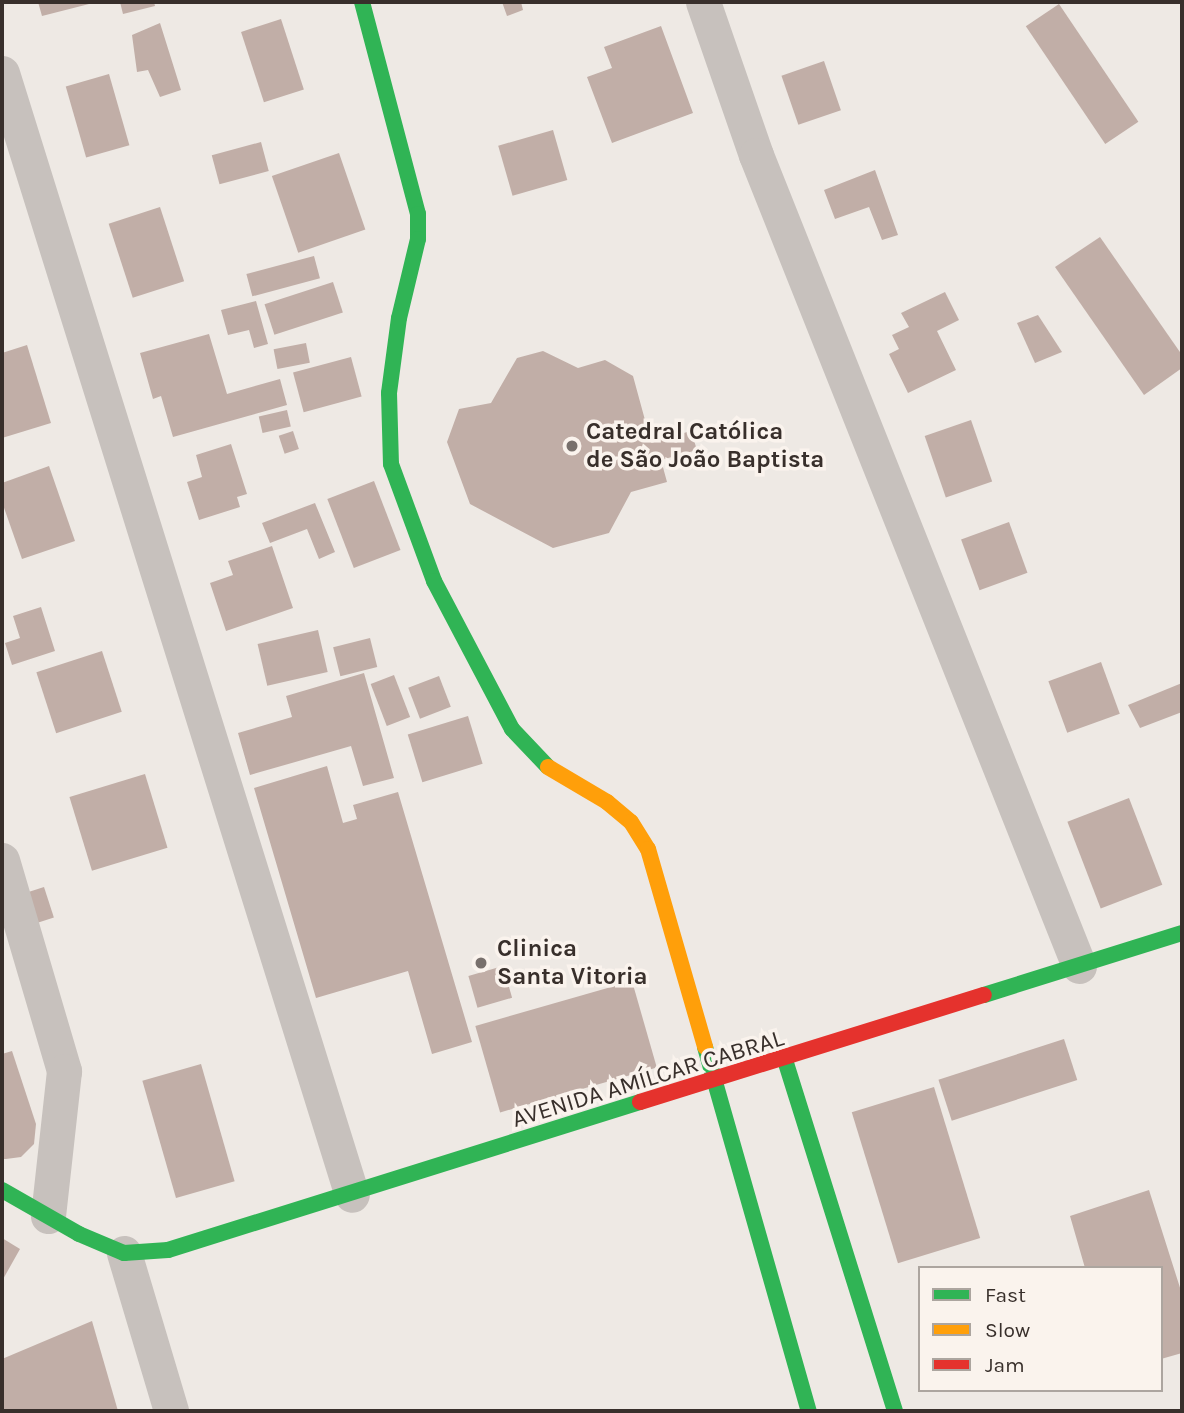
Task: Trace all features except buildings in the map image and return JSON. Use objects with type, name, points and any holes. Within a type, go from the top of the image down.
[{"type":"street","points":[[362,2],[418,214],[418,239],[399,318],[389,393],[391,464],[434,580],[512,729],[527,750],[549,768],[607,802],[631,822],[648,849],[712,1082],[809,1411]]},
{"type":"street","points":[[703,2],[756,155],[1079,966]]},
{"type":"street","points":[[2,73],[352,1195]]},
{"type":"street","points":[[2,860],[64,1071],[48,1216]]},
{"type":"street","name":"AVENIDA AMÍLCAR CABRAL","points":[[124,1252],[168,1250],[352,1195],[1182,933]]},
{"type":"street","points":[[785,1060],[895,1411]]},
{"type":"street","points":[[2,1190],[48,1216],[124,1252],[171,1411]]},
{"type":"traffic: fast","points":[[362,2],[418,214],[418,239],[399,318],[389,393],[391,464],[434,581],[512,729],[548,767]]},
{"type":"traffic: fast","points":[[984,995],[1182,933]]},
{"type":"traffic: fast","points":[[705,1047],[809,1411]]},
{"type":"traffic: fast","points":[[785,1060],[895,1411]]},
{"type":"traffic: fast","points":[[2,1190],[79,1234],[124,1253],[168,1250],[640,1102]]},
{"type":"traffic: slow","points":[[548,767],[607,802],[631,822],[648,849],[705,1047]]},
{"type":"traffic: jam","points":[[640,1102],[984,995]]},
{"type":"place","name":"Catedral Católica de São João Baptista","points":[[572,446]]},
{"type":"place","name":"Clinica Santa Vitoria","points":[[481,963]]}]
